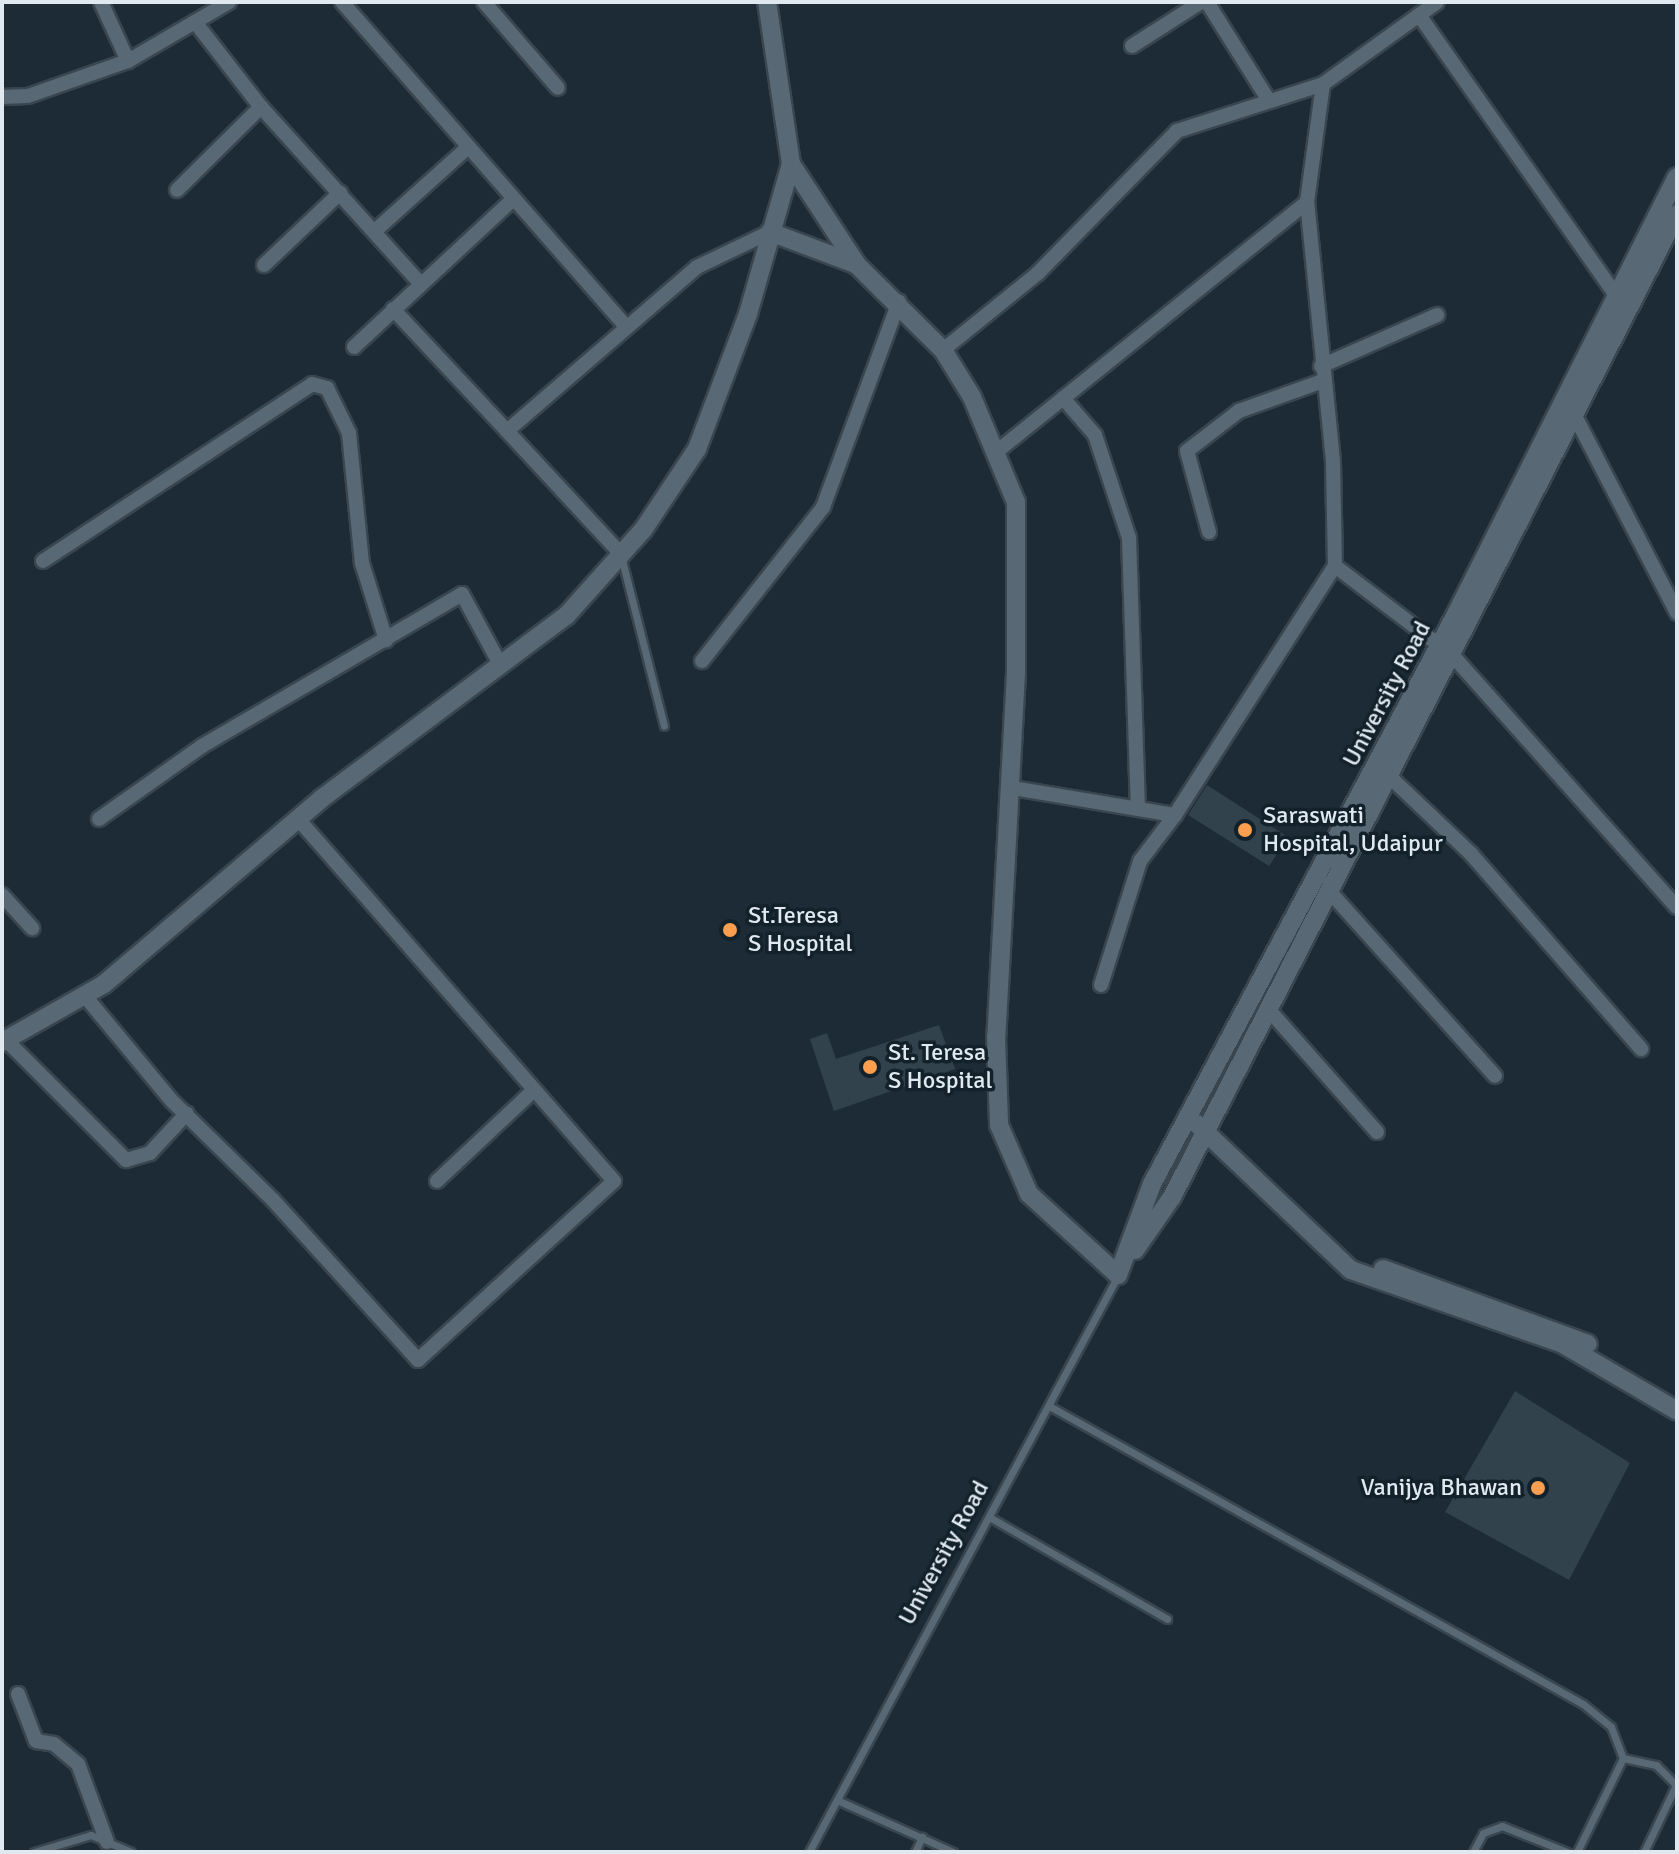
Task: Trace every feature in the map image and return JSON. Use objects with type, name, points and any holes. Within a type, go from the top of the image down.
[{"type":"street","points":[[101,2],[128,61]]},
{"type":"street","points":[[2,97],[28,96],[128,61],[229,2]]},
{"type":"street","points":[[342,2],[511,201],[627,327]]},
{"type":"street","points":[[484,2],[558,88]]},
{"type":"street","points":[[767,2],[791,164],[857,265]]},
{"type":"street","points":[[1132,46],[1201,2]]},
{"type":"street","points":[[1207,2],[1269,101]]},
{"type":"street","points":[[943,350],[1038,273],[1177,131],[1323,84],[1437,2]]},
{"type":"street","points":[[1419,15],[1617,297]]},
{"type":"street","points":[[195,22],[261,107],[376,230],[421,284]]},
{"type":"street","points":[[1101,985],[1140,861],[1175,815],[1335,566],[1333,461],[1307,202],[1323,84]]},
{"type":"street","points":[[177,190],[261,107]]},
{"type":"street","points":[[376,230],[467,148]]},
{"type":"street","points":[[187,1113],[150,1153],[126,1160],[4,1041],[85,996],[298,819],[566,616],[621,554],[697,449],[791,164]]},
{"type":"street","name":"University Road","points":[[1118,1275],[1172,1197],[1390,777],[1446,650],[1677,177]]},
{"type":"street","points":[[264,265],[340,193]]},
{"type":"street","points":[[354,347],[511,201]]},
{"type":"street","points":[[995,453],[1307,202]]},
{"type":"street","name":"University Road","points":[[1118,1275],[1152,1184],[1575,416],[1677,214]]},
{"type":"street","points":[[507,431],[697,267],[770,232],[812,243],[857,265],[899,302],[943,350],[1016,502],[1013,788],[996,1037],[999,1125],[1029,1194],[1118,1275]]},
{"type":"street","points":[[702,661],[823,507],[899,302]]},
{"type":"street","points":[[393,309],[621,554]]},
{"type":"street","points":[[1209,532],[1187,451],[1239,411],[1437,315]]},
{"type":"street","points":[[43,561],[312,384],[327,388],[349,433],[362,563],[386,640]]},
{"type":"street","points":[[1063,398],[1095,435],[1129,538],[1138,807]]},
{"type":"street","points":[[1575,416],[1677,613]]},
{"type":"street","points":[[1335,566],[1446,650],[1677,907]]},
{"type":"street","points":[[99,819],[202,746],[462,594],[500,664]]},
{"type":"street","points":[[1390,777],[1471,854],[1641,1049]]},
{"type":"street","points":[[1013,788],[1175,815]]},
{"type":"street","points":[[85,996],[187,1113],[418,1360],[614,1181],[298,819]]},
{"type":"street","points":[[1330,892],[1495,1076]]},
{"type":"street","points":[[2,895],[32,928]]},
{"type":"street","points":[[1269,1010],[1377,1132]]},
{"type":"street","points":[[437,1181],[533,1091]]},
{"type":"street","points":[[1187,1119],[1207,1130],[1351,1270],[1563,1344],[1677,1411]]},
{"type":"street","points":[[1334,1256],[1563,1331],[1677,1395]]},
{"type":"street","points":[[18,1694],[36,1741],[54,1744],[78,1764],[107,1842]]},
{"type":"lane","points":[[621,554],[664,726]]},
{"type":"lane","name":"University Road","points":[[809,1852],[1051,1407],[1118,1275]]},
{"type":"lane","points":[[1051,1407],[1583,1704],[1611,1727],[1623,1758],[1577,1852]]},
{"type":"lane","points":[[991,1518],[1167,1619]]},
{"type":"lane","points":[[1623,1758],[1656,1765],[1676,1785],[1644,1852]]},
{"type":"lane","points":[[837,1800],[953,1852]]},
{"type":"lane","points":[[1473,1852],[1483,1833],[1502,1826],[1567,1852]]},
{"type":"lane","points":[[34,1852],[91,1835],[131,1852]]},
{"type":"lane","points":[[915,1852],[922,1837]]},
{"type":"building","points":[[1207,785],[1288,837],[1269,866],[1188,815]]},
{"type":"building","points":[[939,1025],[955,1069],[834,1111],[810,1039],[827,1033],[836,1059]]},
{"type":"building","name":"Vanijya Bhawan","points":[[1515,1391],[1630,1463],[1569,1580],[1445,1512]]},
{"type":"place","name":"Saraswati Hospital, Udaipur","points":[[1245,830]]},
{"type":"place","name":"St.Teresa S Hospital","points":[[730,930]]},
{"type":"place","name":"St. Teresa S Hospital","points":[[870,1067]]},
{"type":"place","name":"Vanijya Bhawan","points":[[1538,1488]]}]
